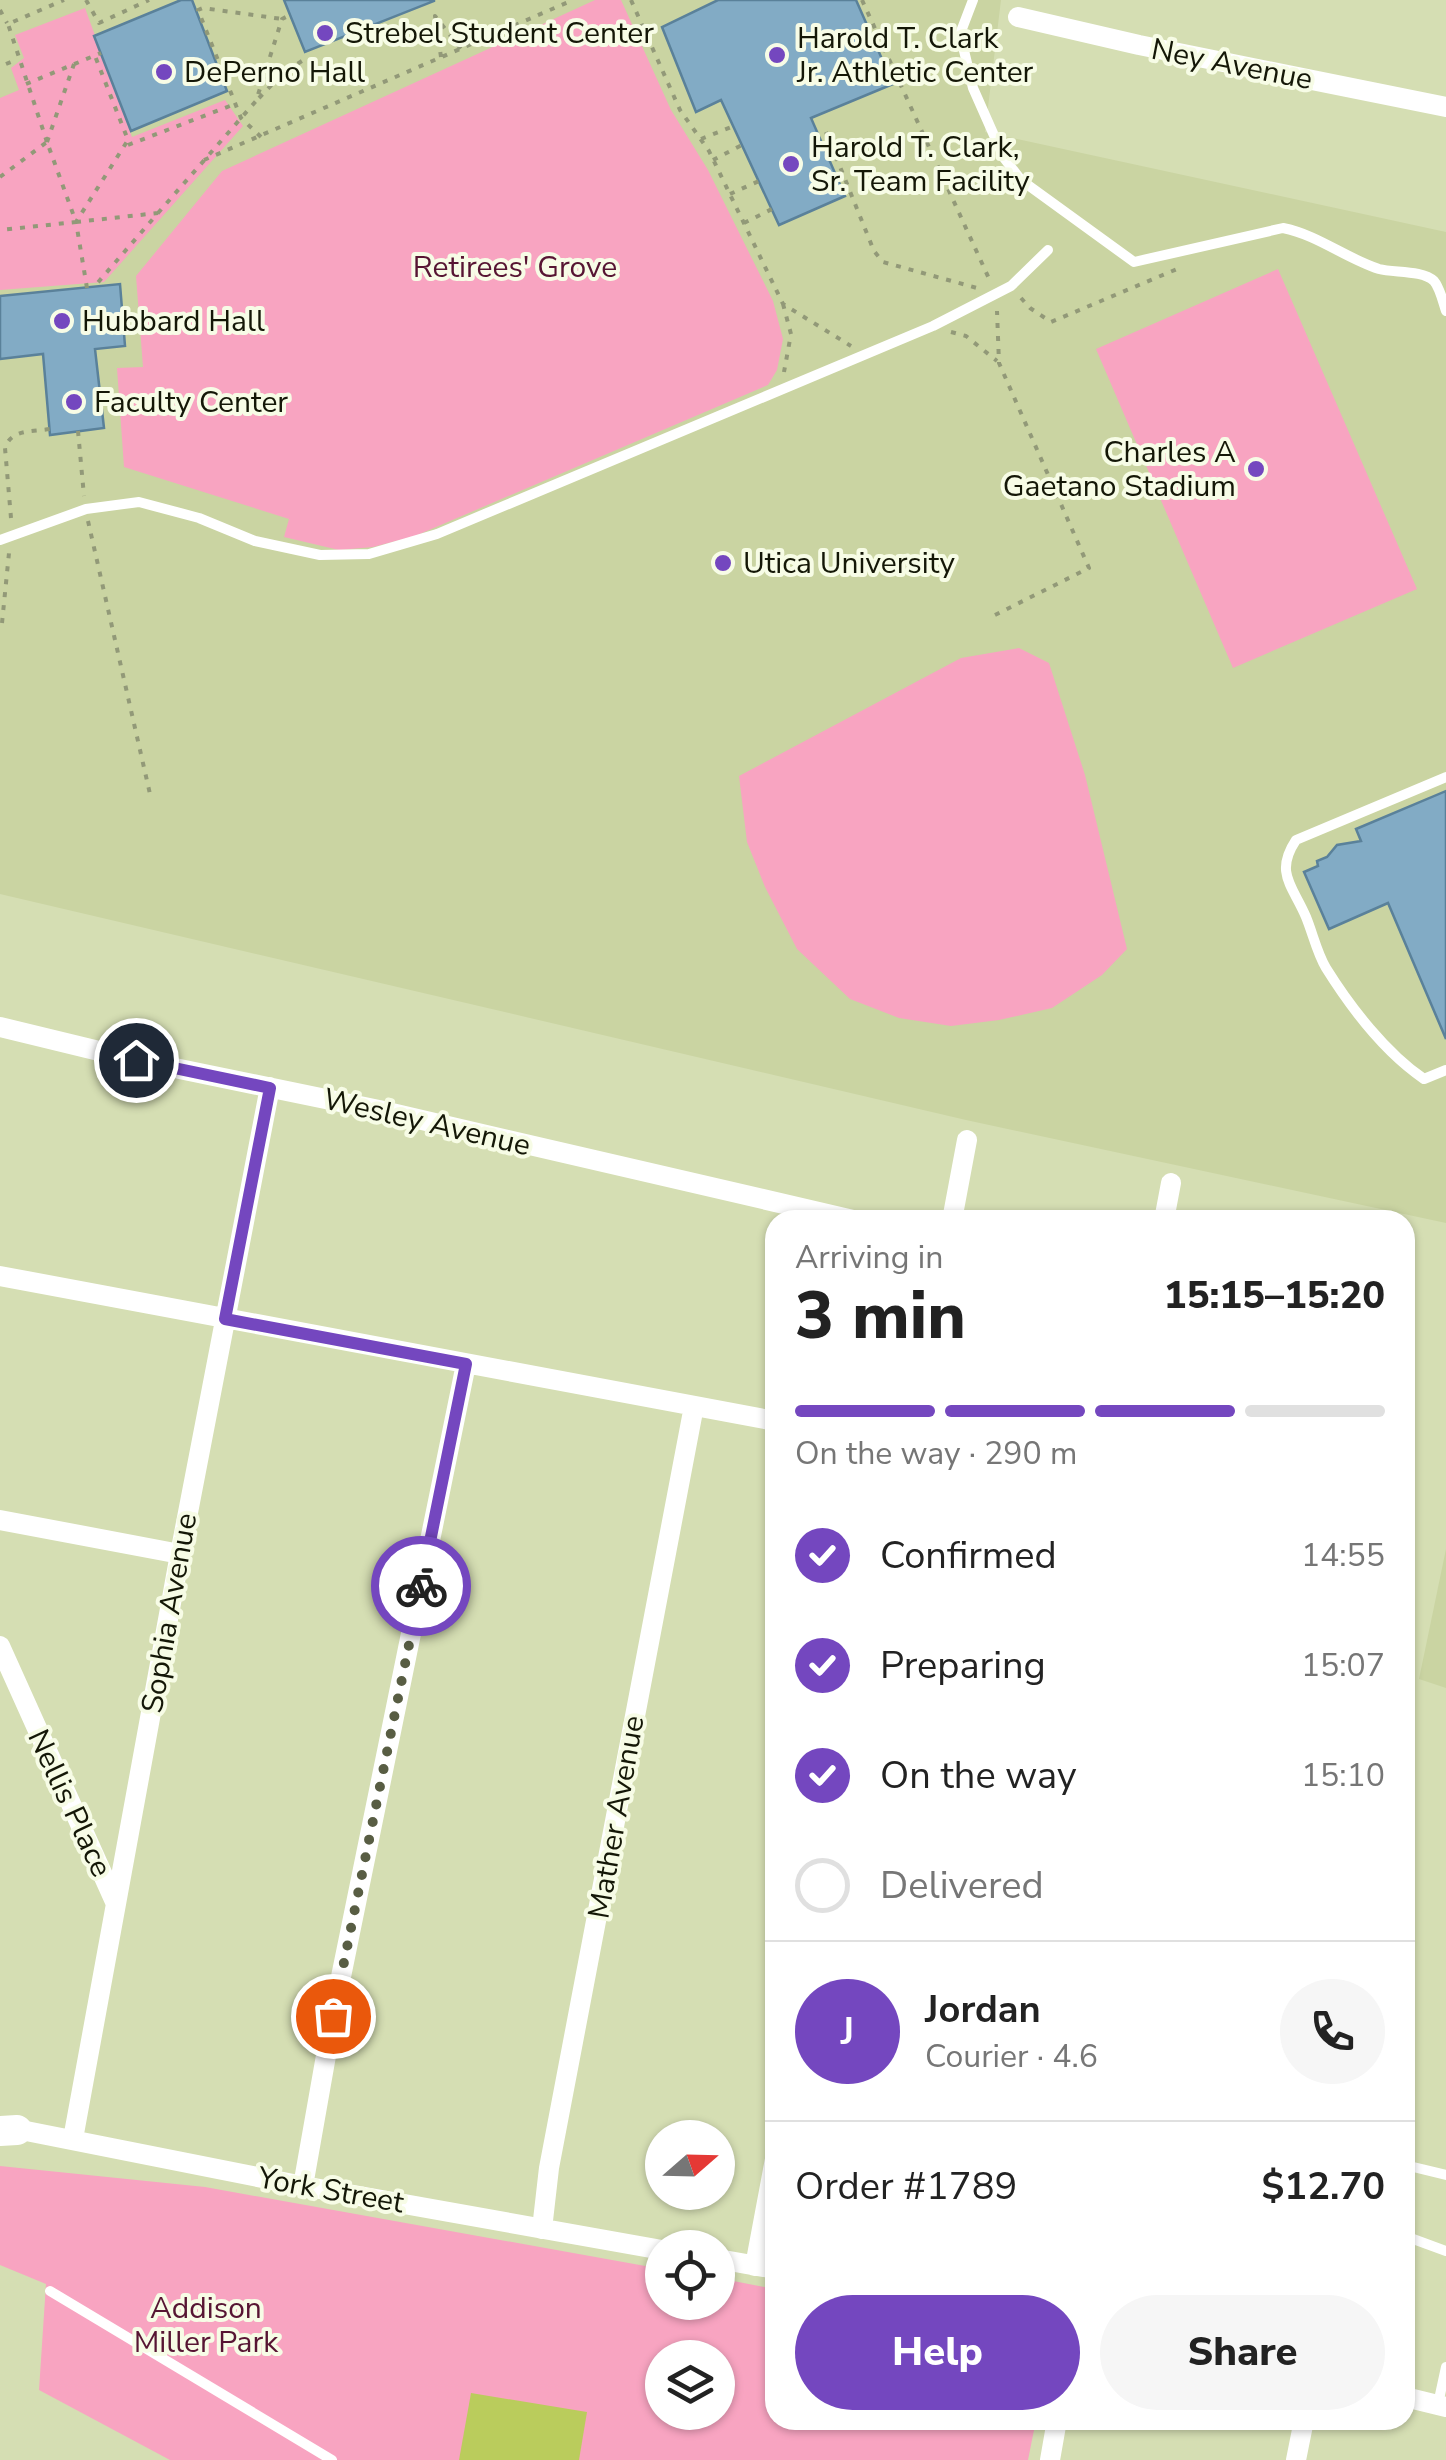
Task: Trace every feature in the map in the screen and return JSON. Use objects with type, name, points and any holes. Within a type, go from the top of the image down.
[{"type":"street","name":"Ney Avenue","points":[[1018,17],[1446,107]]},
{"type":"street","name":"Wesley Avenue","points":[[0,1028],[810,1210]]},
{"type":"street","name":"Sophia Avenue","points":[[73,2139],[270,1088]]},
{"type":"street","points":[[954,1210],[967,1140]]},
{"type":"street","points":[[1166,1210],[1170,1183]]},
{"type":"street","points":[[0,1276],[765,1419]]},
{"type":"street","points":[[304,2186],[337,1996],[466,1364]]},
{"type":"street","name":"Mather Avenue","points":[[542,2228],[548,2168],[694,1406]]},
{"type":"street","points":[[0,1520],[180,1554]]},
{"type":"street","name":"Nellis Place","points":[[0,1646],[116,1904]]},
{"type":"street","name":"York Street","points":[[6,2129],[645,2247]]},
{"type":"street","points":[[735,2262],[765,2268]]},
{"type":"street","points":[[1415,2399],[1442,2406]]},
{"type":"street","points":[[1050,2460],[1055,2430]]},
{"type":"street","points":[[1296,2460],[1302,2430]]},
{"type":"lane","points":[[973,0],[960,34],[974,88],[1004,158],[1021,180],[1134,262],[1283,228],[1305,232],[1360,263],[1387,272],[1426,276],[1435,282],[1446,311]]},
{"type":"lane","points":[[6,538],[86,509],[140,502],[199,518],[255,541],[320,555],[369,554],[437,534],[933,326],[1011,286],[1048,250]]},
{"type":"lane","points":[[1446,778],[1296,840],[1286,856],[1287,880],[1305,914],[1324,966],[1356,1010],[1403,1064],[1424,1079],[1446,1070]]},
{"type":"lane","points":[[1415,2168],[1446,2176]]},
{"type":"lane","points":[[1415,2240],[1446,2251]]},
{"type":"lane","points":[[50,2291],[332,2460]]},
{"type":"lane","points":[[1442,2406],[1446,2367]]},
{"type":"path","points":[[8,24],[64,0]]},
{"type":"path","points":[[86,0],[99,22],[150,0]]},
{"type":"path","points":[[546,0],[550,10]]},
{"type":"path","points":[[204,160],[573,0]]},
{"type":"path","points":[[631,0],[680,110],[713,160],[783,304],[791,334],[788,365],[774,392]]},
{"type":"path","points":[[862,0],[996,294],[1000,363],[1089,568],[995,615]]},
{"type":"path","points":[[0,10],[76,222],[86,288]]},
{"type":"path","points":[[262,137],[241,118],[198,10],[282,19],[290,15]]},
{"type":"path","points":[[441,58],[435,16],[460,49]]},
{"type":"path","points":[[256,101],[282,19]]},
{"type":"path","points":[[26,84],[98,54],[128,140],[76,222]]},
{"type":"path","points":[[6,64],[18,59]]},
{"type":"path","points":[[94,287],[256,101],[282,73],[305,59]]},
{"type":"path","points":[[0,178],[48,142],[74,64]]},
{"type":"path","points":[[125,146],[235,104]]},
{"type":"path","points":[[701,139],[734,126]]},
{"type":"path","points":[[826,132],[874,252],[883,262],[996,294]]},
{"type":"path","points":[[713,160],[742,145]]},
{"type":"path","points":[[730,194],[759,181]]},
{"type":"path","points":[[744,223],[772,210]]},
{"type":"path","points":[[0,230],[158,212]]},
{"type":"path","points":[[1011,286],[1030,308],[1051,322],[1184,266]]},
{"type":"path","points":[[783,304],[852,347],[872,351]]},
{"type":"path","points":[[933,326],[966,336],[1000,363]]},
{"type":"path","points":[[2,623],[5,448],[15,434],[50,429]]},
{"type":"path","points":[[78,432],[86,509],[150,794]]},
{"type":"shaded area","name":"Utica University","points":[[0,0],[1001,0],[985,132],[1446,232],[1446,1223],[1415,1216],[1415,1210],[1385,1210],[966,1120],[0,894]]},
{"type":"shaded area","points":[[1446,1549],[1446,1688],[1419,1679]]},
{"type":"shaded area","points":[[471,2393],[587,2412],[579,2460],[459,2460]]},
{"type":"green space","name":"Retirees' Grove","points":[[595,0],[621,0],[671,110],[708,170],[773,301],[783,339],[777,370],[768,385],[415,536],[373,547],[339,550],[284,537],[289,519],[124,467],[117,368],[143,367],[136,276],[222,171]]},
{"type":"green space","points":[[85,8],[132,137],[225,100],[243,126],[104,282],[0,290],[0,98],[19,90],[11,68],[24,58],[15,35]]},
{"type":"green space","name":"Charles A Gaetano Stadium","points":[[1278,269],[1417,589],[1233,668],[1096,349]]},
{"type":"green space","points":[[1019,648],[1049,663],[1085,775],[1127,949],[1102,975],[1052,1008],[999,1020],[951,1026],[899,1018],[850,999],[797,949],[765,887],[747,842],[739,776],[961,658]]},
{"type":"green space","name":"Addison Miller Park","points":[[0,2166],[205,2187],[645,2266],[645,2320],[735,2320],[735,2281],[765,2287],[765,2430],[1034,2430],[1028,2460],[170,2460],[39,2390],[46,2284],[0,2265]]},
{"type":"building","name":"DePerno Hall","points":[[181,0],[192,0],[227,91],[131,131],[94,36]]},
{"type":"building","name":"Strebel Student Center","points":[[284,0],[434,0],[434,1],[305,52]]},
{"type":"building","name":"Harold T. Clark Jr. Athletic Center","points":[[718,0],[856,0],[893,84],[811,118],[845,196],[779,225],[721,100],[696,112],[662,27]]},
{"type":"building","name":"Hubbard Hall","points":[[120,284],[125,346],[95,349],[104,428],[50,435],[43,354],[0,359],[0,296]]},
{"type":"building","points":[[1446,791],[1446,1039],[1388,903],[1329,929],[1304,872],[1318,866],[1317,861],[1327,857],[1337,845],[1361,841],[1356,829]]},
{"type":"way so far","points":[[333,2016],[421,1586]]},
{"type":"place","name":"Strebel Student Center","points":[[325,33]]},
{"type":"place","name":"Harold T. Clark Jr. Athletic Center","points":[[777,55]]},
{"type":"place","name":"DePerno Hall","points":[[164,72]]},
{"type":"place","name":"Harold T. Clark, Sr. Team Facility","points":[[791,164]]},
{"type":"place","name":"Hubbard Hall","points":[[62,321]]},
{"type":"place","name":"Faculty Center","points":[[74,402]]},
{"type":"place","name":"Charles A Gaetano Stadium","points":[[1256,469]]},
{"type":"place","name":"Utica University","points":[[723,563]]},
{"type":"route","points":[[136,1060],[270,1088],[225,1319],[466,1364],[421,1586]]}]
